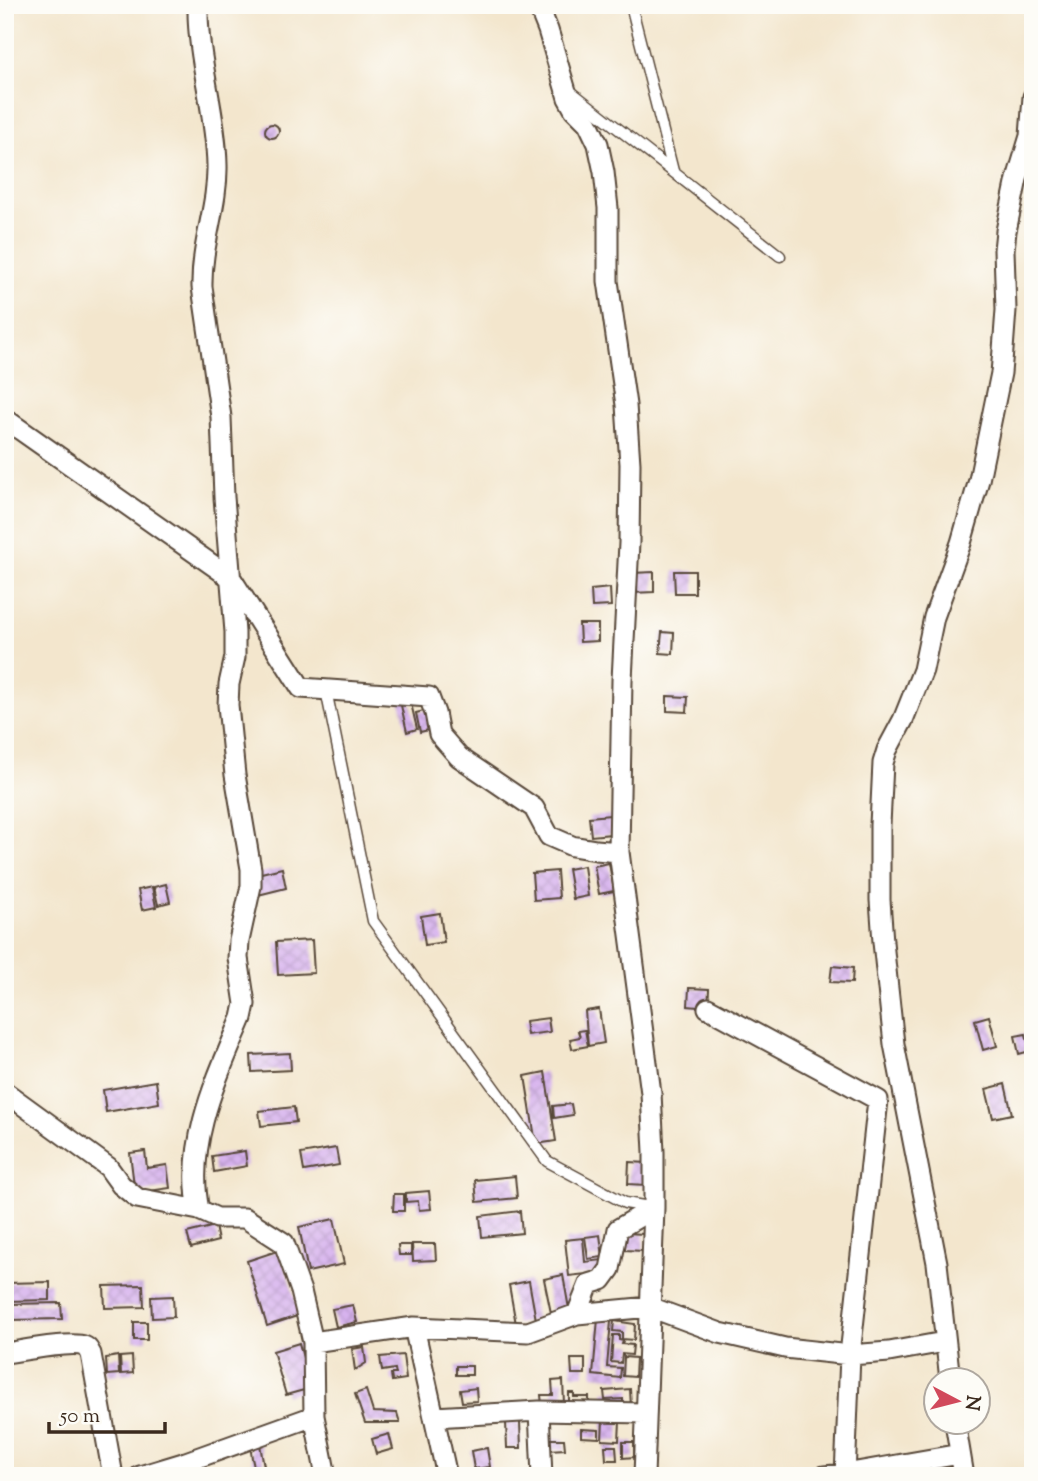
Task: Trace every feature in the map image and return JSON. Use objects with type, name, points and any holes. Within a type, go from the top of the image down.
[{"type":"street","points":[[198,5],[203,71],[217,166],[216,186],[203,253],[202,287],[222,417],[235,645],[228,705],[235,775],[251,869],[251,886],[238,958],[245,1004],[242,1018],[208,1102],[199,1142],[195,1169],[195,1191],[199,1210]]},
{"type":"street","points":[[538,5],[563,85],[575,109],[588,123],[598,144],[608,208],[608,281],[626,405],[630,464],[629,543],[622,680],[619,852],[650,1093],[654,1152],[644,1476]]},
{"type":"street","points":[[948,1366],[937,1263],[894,1044],[883,942],[880,825],[883,763],[923,670],[934,617],[961,543],[979,480],[1001,373],[1006,310],[1006,231],[1030,136],[1033,97]]},
{"type":"street","points":[[5,419],[231,578],[301,688],[429,696],[439,734],[459,757],[534,808],[549,836],[572,846],[619,852]]},
{"type":"street","points":[[708,1008],[878,1100],[850,1355],[845,1475]]},
{"type":"street","points":[[5,1092],[108,1167],[121,1185],[136,1198],[199,1210],[217,1217],[246,1218],[284,1243],[301,1291],[313,1342],[314,1416],[326,1476]]},
{"type":"street","points":[[577,1314],[589,1284],[602,1280],[610,1269],[618,1229],[654,1208]]},
{"type":"street","points":[[313,1342],[414,1327],[528,1332],[577,1314],[650,1307],[720,1333],[785,1348],[850,1355],[889,1352],[944,1342]]},
{"type":"street","points":[[414,1327],[447,1476]]},
{"type":"street","points":[[5,1353],[81,1344],[89,1349],[113,1476]]},
{"type":"street","points":[[434,1418],[539,1411],[645,1413]]},
{"type":"street","points":[[539,1411],[541,1476]]},
{"type":"street","points":[[140,1476],[314,1416]]},
{"type":"street","points":[[957,1436],[964,1476]]},
{"type":"street","points":[[824,1476],[845,1475],[960,1454]]},
{"type":"lane","points":[[631,5],[673,172]]},
{"type":"lane","points":[[563,85],[780,256]]},
{"type":"lane","points":[[326,689],[373,921],[547,1161],[625,1203],[654,1208]]},
{"type":"building","points":[[272,124],[277,126],[277,136],[272,138],[267,136],[265,131],[267,126]]},
{"type":"building","points":[[674,571],[695,571],[695,593],[675,593]]},
{"type":"building","points":[[654,572],[654,592],[632,593],[632,573]]},
{"type":"building","points":[[610,588],[611,606],[592,607],[591,590]]},
{"type":"building","points":[[579,624],[598,624],[598,641],[580,642]]},
{"type":"building","points":[[662,632],[674,633],[673,654],[660,653]]},
{"type":"building","points":[[667,696],[688,697],[687,712],[667,711]]},
{"type":"building","points":[[410,699],[417,729],[407,732],[400,701]]},
{"type":"building","points":[[432,709],[437,728],[420,732],[416,713]]},
{"type":"building","points":[[610,815],[611,834],[591,836],[589,817]]},
{"type":"building","points":[[609,863],[614,891],[599,894],[594,866]]},
{"type":"building","points":[[584,866],[588,896],[573,899],[568,869]]},
{"type":"building","points":[[282,868],[286,888],[258,895],[253,875]]},
{"type":"building","points":[[557,871],[559,898],[534,900],[532,873]]},
{"type":"building","points":[[166,884],[170,902],[158,905],[154,887]]},
{"type":"building","points":[[152,887],[156,907],[142,910],[138,890]]},
{"type":"building","points":[[440,913],[444,942],[425,945],[421,916]]},
{"type":"building","points":[[312,940],[314,973],[278,975],[276,942]]},
{"type":"building","points":[[832,966],[853,968],[852,983],[830,982]]},
{"type":"building","points":[[689,988],[709,989],[708,1008],[688,1006]]},
{"type":"building","points":[[599,1009],[604,1043],[588,1046],[585,1011]]},
{"type":"building","points":[[989,1016],[997,1046],[983,1050],[975,1020]]},
{"type":"building","points":[[548,1018],[550,1032],[527,1035],[525,1021]]},
{"type":"building","points":[[585,1030],[588,1046],[572,1049],[570,1039],[580,1037],[578,1031]]},
{"type":"building","points":[[1026,1034],[1030,1051],[1019,1054],[1015,1036]]},
{"type":"building","points":[[290,1053],[291,1070],[252,1072],[251,1055]]},
{"type":"building","points":[[545,1072],[556,1141],[536,1144],[525,1076]]},
{"type":"building","points":[[156,1081],[159,1103],[106,1112],[103,1090]]},
{"type":"building","points":[[1005,1084],[1012,1114],[993,1118],[986,1089]]},
{"type":"building","points":[[571,1104],[573,1115],[554,1118],[553,1106]]},
{"type":"building","points":[[294,1107],[296,1122],[261,1126],[259,1111]]},
{"type":"building","points":[[336,1148],[339,1165],[304,1171],[301,1154]]},
{"type":"building","points":[[145,1151],[147,1168],[167,1165],[170,1188],[135,1193],[130,1153]]},
{"type":"building","points":[[245,1151],[247,1166],[214,1172],[212,1156]]},
{"type":"building","points":[[629,1162],[648,1163],[646,1185],[628,1184]]},
{"type":"building","points":[[515,1176],[517,1198],[477,1202],[475,1180]]},
{"type":"building","points":[[429,1191],[431,1209],[419,1210],[418,1201],[406,1202],[406,1193]]},
{"type":"building","points":[[394,1194],[404,1194],[404,1211],[393,1211]]},
{"type":"building","points":[[520,1211],[522,1233],[482,1237],[480,1216]]},
{"type":"building","points":[[334,1219],[344,1264],[308,1272],[299,1227]]},
{"type":"building","points":[[215,1226],[218,1241],[191,1248],[187,1233]]},
{"type":"building","points":[[625,1233],[644,1234],[643,1251],[625,1250]]},
{"type":"building","points":[[600,1235],[603,1257],[588,1259],[585,1237]]},
{"type":"building","points":[[583,1238],[585,1262],[603,1260],[604,1272],[569,1276],[565,1240]]},
{"type":"building","points":[[412,1244],[435,1244],[436,1260],[413,1261]]},
{"type":"building","points":[[398,1245],[411,1245],[411,1255],[399,1255]]},
{"type":"building","points":[[280,1250],[300,1315],[267,1326],[247,1261]]},
{"type":"building","points":[[563,1275],[569,1309],[551,1313],[544,1279]]},
{"type":"building","points":[[529,1281],[536,1320],[516,1324],[509,1285]]},
{"type":"building","points":[[50,1282],[50,1300],[5,1301],[5,1283]]},
{"type":"building","points":[[143,1285],[144,1307],[105,1308],[104,1286]]},
{"type":"building","points":[[173,1296],[174,1317],[152,1318],[151,1297]]},
{"type":"building","points":[[61,1303],[62,1319],[8,1320],[8,1304]]},
{"type":"building","points":[[353,1305],[357,1322],[336,1327],[332,1309]]},
{"type":"building","points":[[598,1319],[611,1321],[607,1367],[621,1368],[620,1378],[593,1375]]},
{"type":"building","points":[[614,1321],[635,1324],[634,1340],[622,1339],[622,1332],[613,1331]]},
{"type":"building","points":[[134,1322],[147,1322],[147,1340],[134,1340]]},
{"type":"building","points":[[613,1335],[619,1335],[622,1344],[633,1345],[632,1355],[622,1354],[621,1363],[611,1362]]},
{"type":"building","points":[[299,1343],[311,1388],[286,1395],[273,1351]]},
{"type":"building","points":[[364,1347],[366,1363],[355,1370],[352,1349]]},
{"type":"building","points":[[403,1355],[406,1379],[392,1381],[391,1374],[396,1374],[395,1369],[382,1371],[380,1357]]},
{"type":"building","points":[[118,1356],[119,1374],[107,1375],[106,1358]]},
{"type":"building","points":[[132,1356],[133,1373],[121,1374],[120,1357]]},
{"type":"building","points":[[624,1357],[636,1358],[635,1377],[623,1376]]},
{"type":"building","points":[[571,1359],[585,1359],[585,1374],[572,1374]]},
{"type":"building","points":[[456,1366],[472,1366],[472,1375],[456,1375]]},
{"type":"building","points":[[563,1380],[564,1404],[542,1405],[541,1395],[553,1395],[552,1381]]},
{"type":"building","points":[[476,1388],[477,1401],[462,1402],[460,1390]]},
{"type":"building","points":[[630,1389],[631,1407],[623,1408],[623,1399],[605,1400],[604,1391]]},
{"type":"building","points":[[366,1390],[373,1412],[397,1413],[400,1423],[365,1423],[355,1394]]},
{"type":"building","points":[[569,1393],[574,1393],[574,1397],[589,1397],[589,1404],[569,1404]]},
{"type":"building","points":[[603,1420],[620,1421],[619,1441],[602,1440]]},
{"type":"building","points":[[506,1422],[520,1422],[521,1448],[507,1448]]},
{"type":"building","points":[[581,1429],[599,1430],[599,1438],[581,1437]]},
{"type":"building","points":[[389,1434],[393,1449],[376,1454],[372,1439]]},
{"type":"building","points":[[549,1439],[564,1439],[565,1449],[549,1450]]},
{"type":"building","points":[[623,1442],[634,1442],[634,1457],[623,1458]]},
{"type":"building","points":[[260,1444],[266,1476],[256,1476],[252,1458],[250,1445]]},
{"type":"building","points":[[605,1446],[616,1446],[617,1460],[606,1460]]},
{"type":"building","points":[[487,1448],[490,1467],[474,1469],[471,1451]]}]
